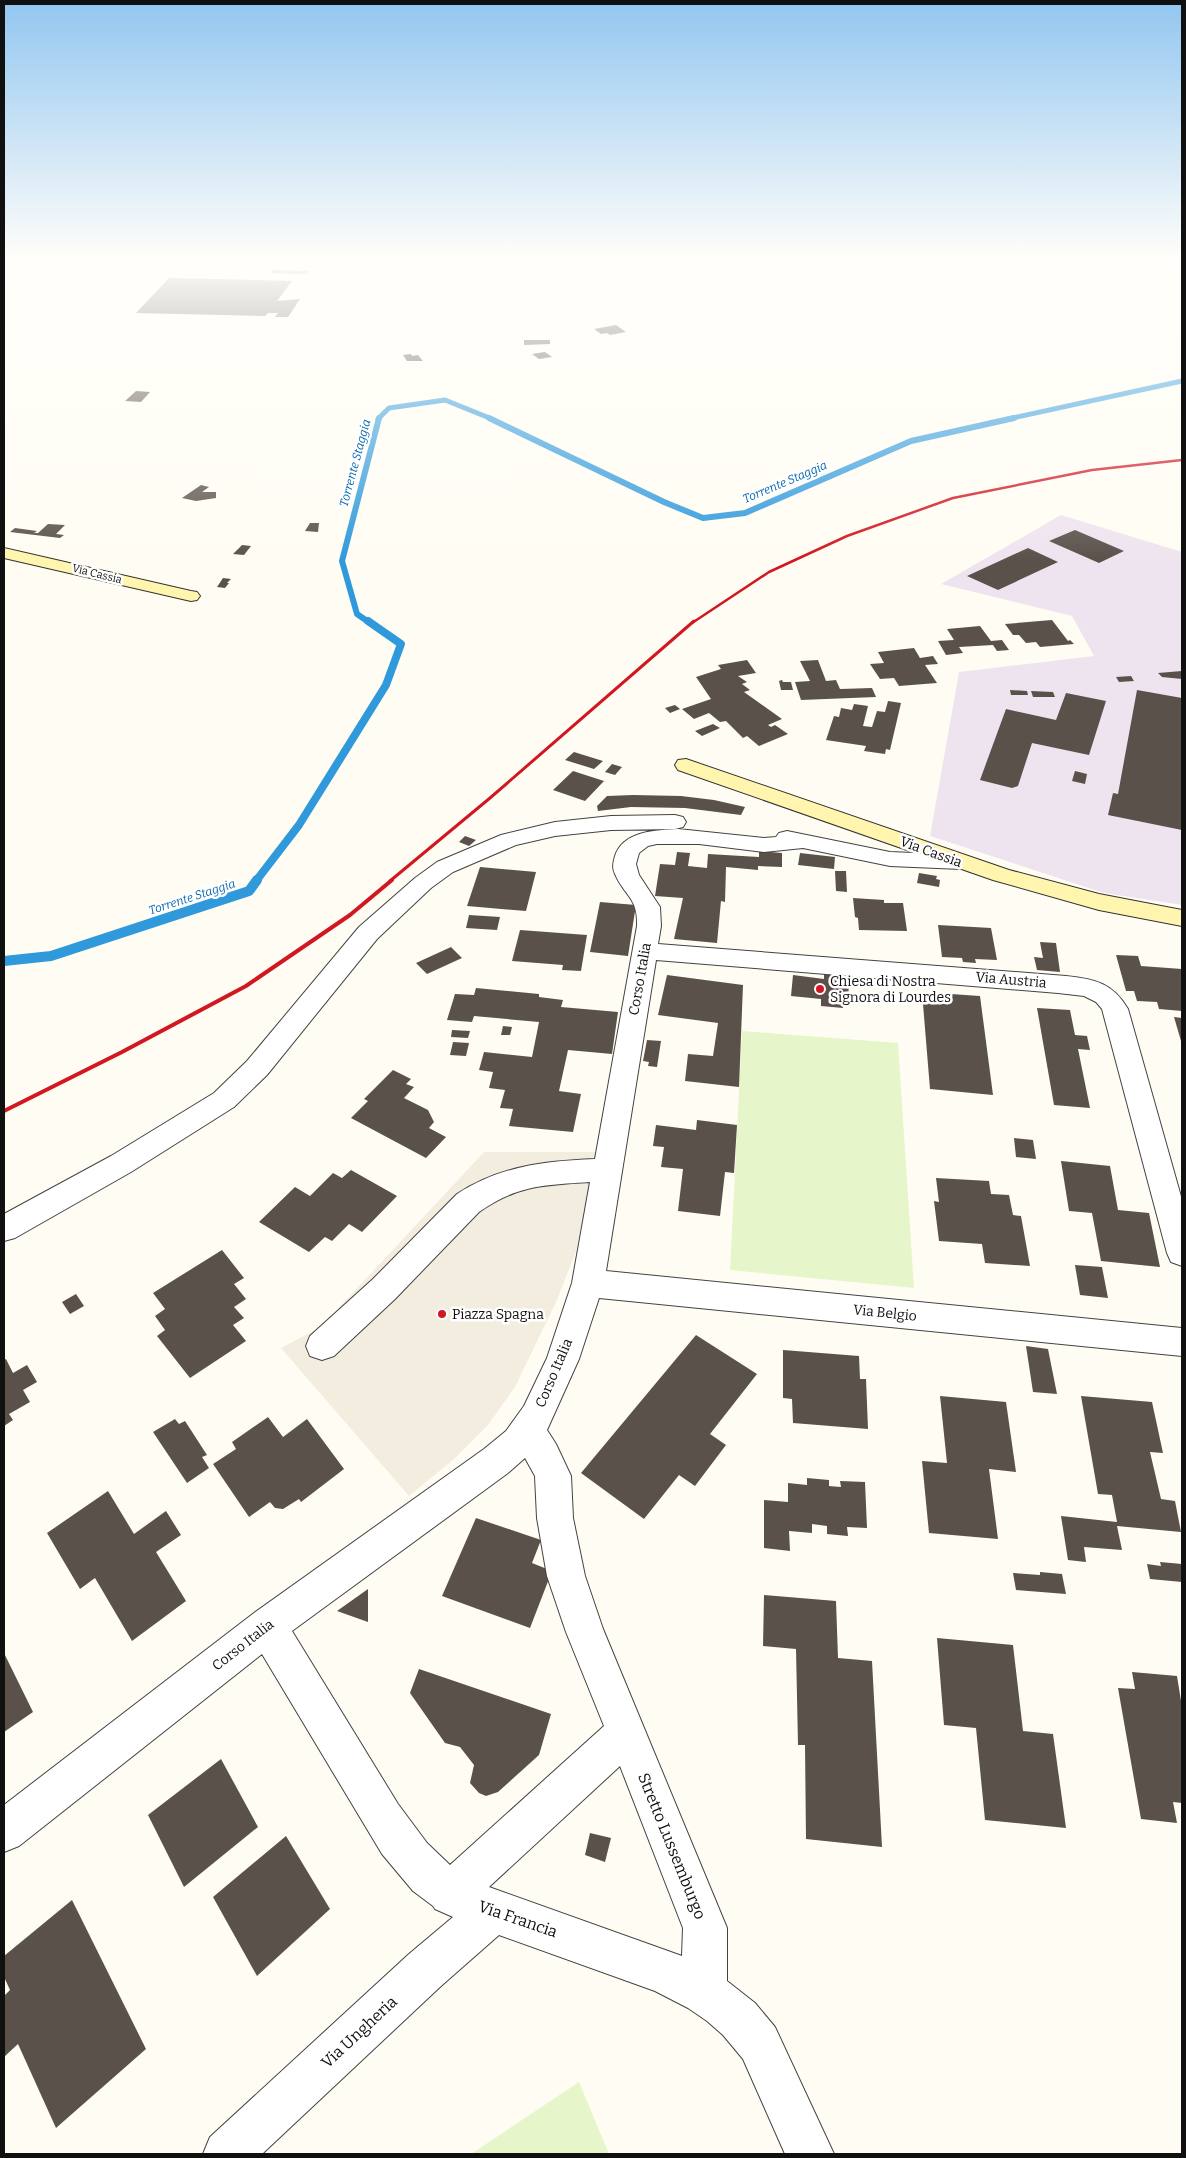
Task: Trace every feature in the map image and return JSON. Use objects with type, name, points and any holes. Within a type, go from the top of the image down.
[{"type":"main road","name":"Via Cassia","points":[[4,553],[191,596]]},
{"type":"main road","name":"Via Cassia","points":[[686,765],[961,862],[1099,902],[1182,918]]},
{"type":"street","points":[[4,1229],[114,1168],[224,1100],[244,1083],[257,1068],[368,933],[422,883],[455,861],[510,840],[574,826],[630,822],[676,822],[706,824],[899,860],[961,862]]},
{"type":"street","name":"Corso Italia","points":[[4,1831],[268,1626],[496,1461],[527,1431],[563,1359],[588,1283],[606,1170],[646,951],[649,910],[626,873],[624,864],[628,854],[637,842],[668,836],[752,844],[805,841]]},
{"type":"street","name":"Via Austria","points":[[646,951],[1074,986],[1096,990],[1109,998],[1115,1009],[1182,1253]]},
{"type":"street","points":[[322,1346],[390,1282],[468,1203],[482,1192],[522,1176],[606,1170]]},
{"type":"street","name":"Via Belgio","points":[[588,1283],[1182,1342]]},
{"type":"street","name":"Stretto Lussemburgo","points":[[527,1431],[544,1456],[554,1476],[555,1518],[566,1576],[585,1632],[705,1928],[704,1992]]},
{"type":"street","name":"Via Francia","points":[[268,1626],[385,1821],[409,1856],[433,1881],[450,1894],[493,1911],[666,1972],[704,1992],[723,2005],[739,2019],[759,2044],[810,2154]]},
{"type":"street","points":[[450,1894],[627,1732]]},
{"type":"street","name":"Via Ungheria","points":[[227,2154],[425,1970],[493,1911]]},
{"type":"shaded area","points":[[1061,515],[1182,552],[1182,905],[1104,893],[930,836],[959,672],[1094,656],[1072,616],[941,584]]},
{"type":"shaded area","name":"Piazza Spagna","points":[[484,1152],[597,1152],[576,1251],[557,1300],[515,1387],[488,1425],[453,1460],[409,1496],[281,1348],[321,1327]]},
{"type":"green space","points":[[742,1031],[898,1043],[914,1288],[730,1270]]},
{"type":"green space","points":[[579,2082],[609,2154],[471,2154]]},
{"type":"building","points":[[406,360],[423,361],[407,361]]},
{"type":"building","points":[[136,391],[150,392],[141,402],[125,401]]},
{"type":"building","points":[[201,485],[209,487],[202,492],[216,492],[216,498],[196,501],[182,498]]},
{"type":"building","points":[[310,523],[319,523],[318,532],[305,531]]},
{"type":"building","points":[[48,524],[65,525],[56,534],[64,535],[60,538],[10,532],[15,528],[37,531],[34,533],[38,533]]},
{"type":"building","points":[[1075,530],[1124,551],[1099,563],[1049,541]]},
{"type":"building","points":[[242,545],[251,546],[244,555],[233,554]]},
{"type":"building","points":[[1028,548],[1058,562],[998,590],[967,576]]},
{"type":"building","points":[[223,578],[231,579],[225,588],[217,587]]},
{"type":"building","points":[[1052,620],[1068,641],[1070,640],[1074,644],[1040,647],[1036,642],[1026,643],[1019,635],[1013,635],[1005,624]]},
{"type":"building","points":[[980,626],[991,641],[1002,640],[1009,650],[997,651],[993,645],[959,647],[963,653],[946,655],[938,641],[954,640],[947,629]]},
{"type":"building","points":[[914,648],[920,658],[933,656],[938,664],[925,665],[937,683],[899,686],[894,678],[880,679],[870,664],[884,663],[878,652]]},
{"type":"building","points":[[747,660],[756,673],[738,676],[747,682],[742,684],[750,690],[744,692],[782,719],[768,725],[771,727],[775,725],[788,734],[759,746],[747,736],[743,738],[726,721],[720,722],[709,713],[694,719],[682,709],[711,699],[696,677],[721,669],[718,665]]},
{"type":"building","points":[[818,660],[826,681],[836,680],[840,689],[872,688],[876,697],[801,700],[795,682],[810,681],[800,661]]},
{"type":"building","points":[[1182,671],[1182,679],[1162,677],[1158,673]]},
{"type":"building","points":[[1131,676],[1134,681],[1119,682],[1116,677]]},
{"type":"building","points":[[782,680],[783,682],[791,682],[793,690],[781,690],[779,681]]},
{"type":"building","points":[[1010,690],[1027,691],[1028,695],[1011,695]]},
{"type":"building","points":[[1137,690],[1182,698],[1182,830],[1108,815],[1113,793],[1118,794]]},
{"type":"building","points":[[1031,691],[1053,692],[1055,697],[1033,697]]},
{"type":"building","points":[[1066,693],[1106,701],[1089,755],[1032,743],[1018,786],[1012,788],[980,780],[1006,709],[1056,720]]},
{"type":"building","points":[[888,701],[901,703],[890,750],[886,749],[885,754],[864,751],[866,746],[826,740],[834,716],[839,717],[841,708],[852,710],[854,704],[868,706],[863,726],[872,727],[877,711],[885,712]]},
{"type":"building","points":[[675,705],[680,709],[670,713],[665,708]]},
{"type":"building","points":[[713,724],[720,728],[702,736],[695,731]]},
{"type":"building","points":[[574,752],[603,761],[594,769],[565,760]]},
{"type":"building","points":[[612,764],[622,767],[615,775],[605,772]]},
{"type":"building","points":[[573,771],[604,781],[585,801],[553,790]]},
{"type":"building","points":[[1075,771],[1087,774],[1085,784],[1072,781]]},
{"type":"building","points":[[607,796],[681,796],[714,800],[745,807],[741,815],[685,808],[631,807],[598,811],[597,806]]},
{"type":"building","points":[[465,836],[476,840],[469,846],[459,842]]},
{"type":"building","points":[[759,851],[782,853],[782,867],[758,866],[758,870],[726,867],[725,902],[721,901],[717,943],[674,939],[683,898],[655,896],[660,864],[675,865],[677,852],[690,853],[688,866],[707,868],[708,854],[759,857]]},
{"type":"building","points":[[800,853],[835,857],[834,869],[798,865]]},
{"type":"building","points":[[480,867],[536,872],[526,911],[467,906]]},
{"type":"building","points":[[835,871],[846,871],[847,892],[836,891]]},
{"type":"building","points":[[919,873],[937,876],[936,879],[940,880],[939,887],[917,883]]},
{"type":"building","points":[[853,898],[884,900],[884,903],[903,903],[907,931],[859,930],[858,918],[855,917]]},
{"type":"building","points":[[600,902],[636,905],[628,956],[590,952]]},
{"type":"building","points":[[469,915],[500,917],[497,930],[466,928]]},
{"type":"building","points":[[938,925],[991,928],[997,960],[975,959],[976,963],[963,962],[962,958],[942,957]]},
{"type":"building","points":[[520,930],[587,935],[581,971],[562,970],[563,965],[512,961]]},
{"type":"building","points":[[1040,942],[1056,943],[1060,972],[1037,970],[1034,957],[1043,958]]},
{"type":"building","points":[[451,947],[462,958],[427,974],[416,963]]},
{"type":"building","points":[[1116,955],[1138,956],[1141,966],[1182,969],[1182,1011],[1159,1009],[1157,1002],[1137,1001],[1134,991],[1126,991]]},
{"type":"building","name":"Chiesa di Nostra Signora di Lourdes","points":[[824,973],[845,976],[845,981],[849,981],[848,1002],[843,1002],[843,1008],[821,1006],[821,999],[791,996],[793,975],[824,979]]},
{"type":"building","points":[[667,975],[743,985],[739,1087],[685,1081],[688,1054],[713,1056],[718,1023],[658,1015]]},
{"type":"building","points":[[476,988],[539,994],[539,997],[563,1000],[561,1007],[618,1012],[612,1054],[568,1050],[559,1091],[581,1094],[573,1132],[509,1126],[513,1109],[500,1108],[505,1090],[489,1088],[493,1072],[479,1070],[484,1052],[532,1057],[539,1022],[474,1016],[472,1022],[447,1020],[455,994],[474,995]]},
{"type":"building","points":[[922,992],[980,996],[993,1095],[930,1089]]},
{"type":"building","points":[[1037,1008],[1070,1010],[1075,1035],[1087,1036],[1090,1050],[1078,1049],[1090,1108],[1054,1105]]},
{"type":"building","points":[[1174,1017],[1182,1018],[1182,1041],[1181,1041]]},
{"type":"building","points":[[503,1026],[512,1027],[510,1035],[501,1035]]},
{"type":"building","points":[[452,1030],[470,1031],[468,1038],[451,1037]]},
{"type":"building","points":[[647,1040],[661,1041],[657,1067],[648,1066],[649,1062],[643,1061]]},
{"type":"building","points":[[453,1042],[469,1043],[466,1056],[450,1055]]},
{"type":"building","points":[[393,1070],[411,1079],[406,1084],[414,1087],[404,1098],[428,1110],[434,1122],[429,1128],[446,1137],[426,1158],[351,1118],[368,1101],[364,1099]]},
{"type":"building","points":[[697,1120],[737,1125],[734,1173],[725,1172],[720,1216],[678,1211],[683,1169],[661,1167],[664,1147],[653,1146],[656,1125],[696,1130]]},
{"type":"building","points":[[1014,1138],[1033,1140],[1036,1159],[1016,1157]]},
{"type":"building","points":[[1061,1161],[1110,1166],[1118,1210],[1149,1213],[1160,1267],[1101,1261],[1092,1213],[1069,1211]]},
{"type":"building","points":[[351,1170],[397,1196],[362,1232],[349,1224],[332,1241],[325,1237],[309,1252],[259,1222],[295,1187],[310,1196],[333,1173],[342,1178]]},
{"type":"building","points":[[936,1178],[989,1181],[991,1194],[1009,1195],[1013,1215],[1021,1216],[1030,1266],[985,1263],[982,1244],[939,1241],[934,1201],[939,1202]]},
{"type":"building","points":[[222,1250],[244,1278],[234,1284],[246,1299],[234,1307],[244,1318],[233,1325],[246,1341],[190,1378],[157,1336],[165,1330],[155,1316],[165,1309],[153,1293]]},
{"type":"building","points":[[1075,1265],[1102,1267],[1108,1298],[1080,1295]]},
{"type":"building","points":[[76,1294],[84,1306],[70,1314],[62,1302]]},
{"type":"building","points":[[696,1335],[757,1374],[710,1434],[726,1445],[695,1486],[679,1475],[644,1519],[581,1473]]},
{"type":"building","points":[[1026,1346],[1048,1349],[1057,1394],[1033,1392]]},
{"type":"building","points":[[783,1350],[859,1356],[860,1379],[866,1379],[868,1429],[793,1423],[792,1399],[783,1398]]},
{"type":"building","points":[[6,1359],[13,1373],[27,1365],[37,1382],[23,1390],[30,1402],[9,1414],[13,1420],[4,1426],[4,1360]]},
{"type":"building","points":[[940,1396],[1006,1402],[1016,1472],[989,1469],[998,1539],[929,1533],[922,1461],[947,1463]]},
{"type":"building","points":[[1081,1396],[1152,1402],[1163,1453],[1150,1452],[1161,1499],[1175,1501],[1181,1532],[1117,1526],[1122,1550],[1084,1547],[1086,1562],[1068,1560],[1061,1516],[1117,1522],[1112,1495],[1098,1494]]},
{"type":"building","points":[[268,1417],[283,1437],[307,1419],[344,1469],[301,1502],[299,1499],[283,1509],[275,1508],[270,1502],[249,1517],[213,1464],[236,1449],[232,1442]]},
{"type":"building","points":[[175,1419],[179,1424],[185,1421],[207,1455],[202,1457],[209,1468],[187,1483],[153,1432]]},
{"type":"building","points":[[807,1478],[829,1480],[829,1486],[841,1487],[840,1481],[865,1482],[867,1528],[847,1527],[848,1536],[827,1534],[827,1526],[812,1524],[812,1533],[789,1531],[790,1551],[764,1548],[764,1500],[788,1502],[788,1483],[807,1485]]},
{"type":"building","points":[[108,1491],[134,1534],[166,1511],[181,1535],[156,1552],[186,1601],[132,1641],[95,1578],[80,1589],[47,1533]]},
{"type":"building","points":[[476,1518],[541,1540],[532,1563],[552,1571],[530,1628],[442,1596]]},
{"type":"building","points":[[1160,1562],[1182,1564],[1182,1582],[1150,1579],[1147,1564],[1161,1566]]},
{"type":"building","points":[[1040,1572],[1062,1574],[1066,1594],[1016,1590],[1013,1573],[1040,1575]]},
{"type":"building","points":[[368,1589],[368,1622],[337,1611]]},
{"type":"building","points":[[764,1595],[836,1601],[838,1658],[872,1661],[882,1847],[806,1839],[805,1745],[798,1745],[796,1649],[763,1646]]},
{"type":"building","points":[[937,1638],[1013,1645],[1023,1731],[1053,1734],[1066,1828],[985,1820],[976,1728],[944,1725]]},
{"type":"building","points":[[4,1653],[33,1712],[4,1732]]},
{"type":"building","points":[[419,1669],[551,1714],[539,1755],[498,1792],[486,1796],[479,1793],[470,1783],[474,1765],[460,1747],[445,1743],[410,1693]]},
{"type":"building","points":[[1132,1672],[1177,1676],[1182,1707],[1182,1803],[1173,1802],[1177,1823],[1141,1819],[1118,1688],[1135,1689]]},
{"type":"building","points":[[221,1759],[258,1827],[184,1887],[148,1815]]},
{"type":"building","points":[[590,1833],[611,1838],[605,1862],[585,1855]]},
{"type":"building","points":[[286,1836],[330,1909],[257,1976],[213,1897]]},
{"type":"building","points":[[72,1900],[146,2049],[56,2128],[18,2044],[4,2057],[4,1996],[10,1990],[4,1977],[4,1956]]},
{"type":"waterway","name":"Torrente Staggia","points":[[1008,419],[1182,381]]},
{"type":"waterway","name":"Torrente Staggia","points":[[379,418],[389,408],[445,400],[492,419]]},
{"type":"waterway","name":"Torrente Staggia","points":[[370,623],[357,614],[342,561],[379,418]]},
{"type":"waterway","name":"Torrente Staggia","points":[[489,418],[664,502],[703,518],[745,513],[911,441],[1014,418]]},
{"type":"waterway","name":"Torrente Staggia","points":[[256,881],[299,825],[386,685],[401,644],[368,621]]},
{"type":"waterway","name":"Torrente Staggia","points":[[4,961],[51,956],[249,891],[257,880]]},
{"type":"railway","points":[[692,623],[769,572],[847,536],[953,498],[1092,470],[1182,460]]},
{"type":"railway","points":[[390,881],[490,798],[694,621]]},
{"type":"railway","points":[[4,1111],[122,1052],[246,986],[350,915],[392,880]]},
{"type":"place","name":"Chiesa di Nostra Signora di Lourdes","points":[[820,989]]},
{"type":"place","name":"Piazza Spagna","points":[[442,1314]]}]
